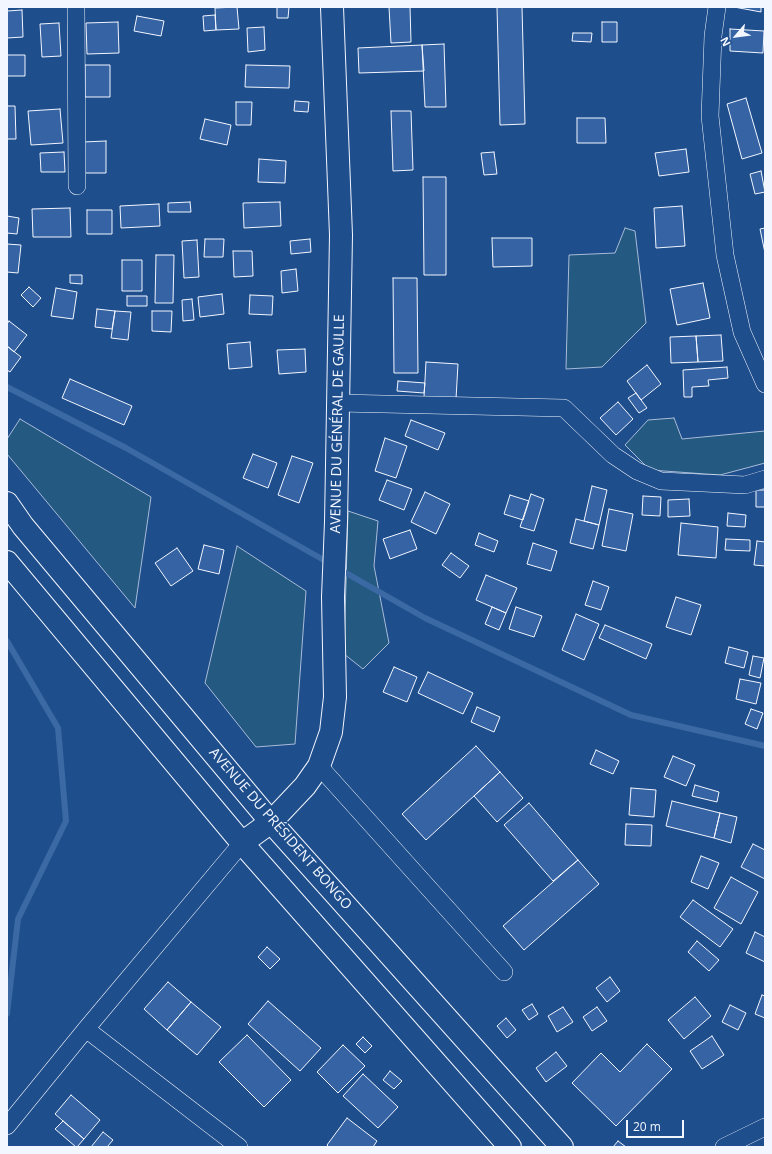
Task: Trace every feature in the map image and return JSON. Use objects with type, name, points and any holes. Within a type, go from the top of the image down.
[{"type":"street","points":[[76,7],[77,186]]},
{"type":"street","name":"AVENUE DU GÉNÉRAL DE GAULLE","points":[[242,842],[272,822],[305,786],[319,766],[331,732],[335,697],[333,596],[336,522],[341,235],[332,7]]},
{"type":"street","points":[[717,7],[713,36],[710,116],[725,255],[742,332],[765,384]]},
{"type":"street","points":[[338,403],[564,408],[613,455],[637,470],[661,481],[745,485],[765,479]]},
{"type":"street","name":"AVENUE DU PRÉSIDENT BONGO","points":[[7,503],[23,526],[272,822],[562,1147]]},
{"type":"street","points":[[7,562],[242,842],[452,1083],[510,1147]]},
{"type":"street","points":[[319,766],[504,972]]},
{"type":"street","points":[[7,1126],[242,842]]},
{"type":"street","points":[[86,1029],[239,1147]]},
{"type":"street","points":[[724,1147],[765,1127]]},
{"type":"shaded area","points":[[625,228],[635,231],[646,323],[602,367],[566,369],[569,255],[615,253]]},
{"type":"shaded area","points":[[674,418],[682,439],[765,431],[765,463],[720,475],[650,470],[625,445],[648,420]]},
{"type":"shaded area","points":[[20,419],[151,497],[135,608],[7,454],[7,439]]},
{"type":"shaded area","points":[[348,511],[378,521],[374,566],[389,643],[363,669],[344,654]]},
{"type":"shaded area","points":[[237,546],[306,591],[295,744],[256,747],[205,683]]},
{"type":"building","points":[[237,7],[239,29],[216,30],[215,8]]},
{"type":"building","points":[[277,7],[289,7],[288,18],[277,18]]},
{"type":"building","points":[[389,7],[410,7],[411,42],[391,43]]},
{"type":"building","points":[[497,7],[522,7],[525,124],[500,125]]},
{"type":"building","points":[[734,7],[761,7],[761,12]]},
{"type":"building","points":[[22,10],[23,37],[7,38],[7,11]]},
{"type":"building","points":[[215,15],[216,30],[204,31],[203,16]]},
{"type":"building","points":[[137,16],[164,21],[161,36],[134,31]]},
{"type":"building","points":[[118,22],[119,53],[87,54],[86,23]]},
{"type":"building","points":[[602,22],[617,22],[617,42],[602,42]]},
{"type":"building","points":[[59,23],[61,56],[42,57],[40,24]]},
{"type":"building","points":[[264,27],[265,50],[248,52],[247,28]]},
{"type":"building","points":[[730,29],[764,31],[763,53],[730,51]]},
{"type":"building","points":[[573,33],[592,33],[591,42],[572,41]]},
{"type":"building","points":[[444,44],[446,107],[425,107],[422,45]]},
{"type":"building","points":[[422,45],[424,71],[359,73],[358,48]]},
{"type":"building","points":[[7,55],[25,55],[25,76],[7,76]]},
{"type":"building","points":[[85,65],[110,65],[110,97],[85,97]]},
{"type":"building","points":[[246,65],[290,66],[289,88],[245,87]]},
{"type":"building","points":[[746,98],[762,153],[742,159],[727,104]]},
{"type":"building","points":[[295,101],[309,102],[308,112],[294,111]]},
{"type":"building","points":[[236,102],[252,102],[251,125],[236,125]]},
{"type":"building","points":[[7,106],[15,106],[16,139],[7,139]]},
{"type":"building","points":[[60,109],[63,143],[31,145],[28,111]]},
{"type":"building","points":[[391,111],[411,111],[413,170],[393,171]]},
{"type":"building","points":[[577,118],[605,118],[606,143],[577,143]]},
{"type":"building","points":[[205,119],[231,125],[227,145],[200,139]]},
{"type":"building","points":[[106,141],[106,173],[83,173],[83,142]]},
{"type":"building","points":[[686,149],[689,172],[659,176],[655,153]]},
{"type":"building","points":[[64,152],[65,172],[41,172],[40,153]]},
{"type":"building","points":[[494,152],[497,174],[484,175],[481,153]]},
{"type":"building","points":[[259,159],[286,161],[285,183],[258,182]]},
{"type":"building","points":[[761,171],[765,192],[755,194],[750,174]]},
{"type":"building","points":[[423,177],[446,177],[446,275],[424,275]]},
{"type":"building","points":[[190,202],[191,212],[168,212],[168,203]]},
{"type":"building","points":[[280,202],[281,226],[244,228],[243,203]]},
{"type":"building","points":[[159,204],[160,226],[121,228],[120,206]]},
{"type":"building","points":[[682,206],[685,246],[656,248],[654,208]]},
{"type":"building","points":[[70,208],[71,237],[33,237],[32,209]]},
{"type":"building","points":[[87,210],[112,210],[112,234],[87,234]]},
{"type":"building","points":[[7,216],[19,218],[17,234],[7,233]]},
{"type":"building","points":[[765,228],[765,253],[760,229]]},
{"type":"building","points":[[492,238],[532,238],[532,266],[493,267]]},
{"type":"building","points":[[205,239],[224,239],[223,257],[204,257]]},
{"type":"building","points":[[310,239],[311,252],[291,254],[290,241]]},
{"type":"building","points":[[197,240],[199,277],[184,278],[182,241]]},
{"type":"building","points":[[7,244],[21,245],[18,273],[7,272]]},
{"type":"building","points":[[233,251],[252,251],[253,276],[234,277]]},
{"type":"building","points":[[156,255],[174,255],[173,303],[155,303]]},
{"type":"building","points":[[122,260],[142,260],[142,291],[122,291]]},
{"type":"building","points":[[296,269],[298,291],[282,293],[281,271]]},
{"type":"building","points":[[70,275],[82,275],[82,284],[70,283]]},
{"type":"building","points":[[393,278],[417,278],[418,373],[394,373]]},
{"type":"building","points":[[703,283],[710,318],[677,325],[670,289]]},
{"type":"building","points":[[29,287],[41,298],[33,307],[21,295]]},
{"type":"building","points":[[56,288],[77,292],[73,319],[51,316]]},
{"type":"building","points":[[222,294],[224,314],[200,317],[198,297]]},
{"type":"building","points":[[250,295],[273,296],[272,315],[249,314]]},
{"type":"building","points":[[127,296],[147,296],[147,306],[127,306]]},
{"type":"building","points":[[192,299],[194,320],[183,321],[182,300]]},
{"type":"building","points":[[97,309],[115,311],[112,329],[95,327]]},
{"type":"building","points":[[115,311],[131,312],[128,340],[111,338]]},
{"type":"building","points":[[152,311],[172,311],[171,332],[152,331]]},
{"type":"building","points":[[9,321],[27,335],[14,352],[7,346],[7,324]]},
{"type":"building","points":[[721,335],[723,361],[698,362],[696,336]]},
{"type":"building","points":[[696,336],[698,362],[671,363],[670,337]]},
{"type":"building","points":[[250,342],[252,367],[229,369],[227,344]]},
{"type":"building","points":[[7,346],[21,357],[10,372],[7,370]]},
{"type":"building","points":[[305,349],[306,372],[279,374],[277,350]]},
{"type":"building","points":[[426,362],[458,364],[456,399],[424,397]]},
{"type":"building","points":[[647,365],[661,384],[641,400],[627,381]]},
{"type":"building","points":[[727,367],[728,378],[708,380],[709,386],[692,387],[692,397],[684,397],[683,370]]},
{"type":"building","points":[[70,379],[132,406],[124,425],[62,398]]},
{"type":"building","points":[[398,381],[425,383],[424,393],[397,391]]},
{"type":"building","points":[[636,393],[647,408],[639,413],[628,398]]},
{"type":"building","points":[[618,402],[633,419],[616,435],[600,418]]},
{"type":"building","points":[[411,420],[445,433],[438,450],[405,436]]},
{"type":"building","points":[[385,438],[407,446],[396,478],[375,471]]},
{"type":"building","points":[[253,454],[277,463],[268,488],[243,478]]},
{"type":"building","points":[[292,456],[313,463],[299,503],[278,495]]},
{"type":"building","points":[[387,480],[412,489],[404,510],[379,500]]},
{"type":"building","points":[[592,486],[607,490],[599,525],[584,521]]},
{"type":"building","points":[[756,490],[765,490],[765,507],[756,507]]},
{"type":"building","points":[[425,492],[450,504],[436,534],[411,522]]},
{"type":"building","points":[[531,494],[544,499],[534,531],[520,527]]},
{"type":"building","points":[[510,495],[529,501],[523,520],[504,514]]},
{"type":"building","points":[[643,496],[661,497],[660,516],[642,515]]},
{"type":"building","points":[[689,499],[690,516],[668,517],[668,500]]},
{"type":"building","points":[[609,509],[633,514],[626,551],[602,546]]},
{"type":"building","points":[[728,513],[746,515],[745,527],[727,526]]},
{"type":"building","points":[[576,519],[599,525],[593,549],[570,543]]},
{"type":"building","points":[[681,523],[718,527],[716,558],[678,555]]},
{"type":"building","points":[[410,530],[417,549],[390,559],[383,539]]},
{"type":"building","points":[[479,533],[498,541],[494,552],[475,545]]},
{"type":"building","points":[[726,539],[750,540],[750,551],[725,550]]},
{"type":"building","points":[[757,541],[765,542],[765,566],[754,565]]},
{"type":"building","points":[[533,543],[557,551],[551,571],[527,564]]},
{"type":"building","points":[[204,545],[224,550],[219,574],[198,569]]},
{"type":"building","points":[[177,548],[193,571],[171,586],[155,563]]},
{"type":"building","points":[[451,553],[469,566],[460,578],[442,565]]},
{"type":"building","points":[[486,575],[517,588],[506,613],[476,600]]},
{"type":"building","points":[[593,581],[609,587],[601,610],[585,605]]},
{"type":"building","points":[[676,597],[701,605],[691,635],[666,627]]},
{"type":"building","points":[[492,607],[506,613],[499,630],[485,624]]},
{"type":"building","points":[[516,607],[542,616],[534,637],[509,629]]},
{"type":"building","points":[[576,614],[599,624],[584,660],[562,650]]},
{"type":"building","points":[[605,625],[652,644],[646,659],[599,638]]},
{"type":"building","points":[[729,647],[748,652],[744,668],[725,663]]},
{"type":"building","points":[[753,656],[764,658],[760,678],[749,675]]},
{"type":"building","points":[[394,667],[417,677],[407,702],[383,692]]},
{"type":"building","points":[[428,672],[473,693],[463,714],[418,693]]},
{"type":"building","points":[[740,679],[761,683],[756,704],[736,699]]},
{"type":"building","points":[[477,707],[500,717],[494,732],[471,722]]},
{"type":"building","points":[[751,709],[763,713],[757,729],[745,724]]},
{"type":"building","points":[[476,746],[500,772],[426,840],[402,814]]},
{"type":"building","points":[[596,750],[619,761],[613,774],[590,764]]},
{"type":"building","points":[[673,756],[695,765],[686,786],[664,777]]},
{"type":"building","points":[[500,772],[523,798],[497,822],[474,796]]},
{"type":"building","points":[[695,785],[719,792],[717,802],[692,796]]},
{"type":"building","points":[[631,788],[656,790],[654,817],[629,815]]},
{"type":"building","points":[[672,801],[720,813],[714,838],[666,826]]},
{"type":"building","points":[[529,803],[578,860],[553,881],[504,825]]},
{"type":"building","points":[[720,813],[737,817],[731,843],[714,838]]},
{"type":"building","points":[[626,824],[652,825],[651,846],[625,845]]},
{"type":"building","points":[[753,844],[765,850],[765,879],[741,867]]},
{"type":"building","points":[[701,856],[719,863],[708,889],[691,882]]},
{"type":"building","points":[[578,860],[599,884],[524,950],[503,926]]},
{"type":"building","points":[[731,877],[758,892],[741,924],[714,908]]},
{"type":"building","points":[[693,900],[733,929],[720,947],[680,917]]},
{"type":"building","points":[[755,932],[765,937],[765,962],[746,953]]},
{"type":"building","points":[[697,941],[719,960],[709,971],[688,952]]},
{"type":"building","points":[[267,947],[280,959],[270,969],[258,957]]},
{"type":"building","points":[[610,977],[620,991],[607,1002],[596,988]]},
{"type":"building","points":[[168,982],[191,1002],[167,1030],[144,1009]]},
{"type":"building","points":[[762,995],[765,996],[765,1018],[755,1014]]},
{"type":"building","points":[[695,997],[711,1016],[684,1039],[668,1020]]},
{"type":"building","points":[[268,1001],[321,1048],[300,1071],[248,1024]]},
{"type":"building","points":[[191,1002],[221,1027],[197,1055],[167,1030]]},
{"type":"building","points":[[532,1004],[538,1014],[529,1020],[522,1010]]},
{"type":"building","points":[[730,1005],[746,1013],[738,1030],[722,1022]]},
{"type":"building","points":[[563,1007],[573,1022],[557,1032],[548,1016]]},
{"type":"building","points":[[597,1007],[607,1021],[592,1031],[583,1017]]},
{"type":"building","points":[[506,1018],[516,1030],[507,1038],[497,1026]]},
{"type":"building","points":[[247,1035],[291,1080],[264,1107],[219,1062]]},
{"type":"building","points":[[712,1036],[724,1055],[702,1069],[690,1051]]},
{"type":"building","points":[[363,1037],[372,1046],[365,1053],[356,1044]]},
{"type":"building","points":[[647,1044],[672,1069],[616,1126],[572,1083],[601,1053],[620,1072]]},
{"type":"building","points":[[343,1045],[365,1066],[338,1093],[317,1072]]},
{"type":"building","points":[[556,1052],[567,1066],[546,1082],[536,1068]]},
{"type":"building","points":[[390,1071],[402,1081],[394,1089],[383,1080]]},
{"type":"building","points":[[363,1074],[398,1107],[378,1128],[343,1096]]},
{"type":"building","points":[[71,1095],[100,1120],[84,1139],[55,1114]]},
{"type":"building","points":[[347,1118],[377,1141],[373,1147],[329,1147],[327,1145]]},
{"type":"building","points":[[63,1121],[84,1139],[77,1147],[55,1129]]},
{"type":"building","points":[[103,1132],[113,1140],[107,1147],[91,1147]]},
{"type":"building","points":[[618,1141],[626,1147],[613,1147]]},
{"type":"waterway","points":[[7,387],[126,448],[329,563]]},
{"type":"waterway","points":[[339,569],[425,618],[631,715],[765,746]]},
{"type":"waterway","points":[[7,641],[58,728],[66,821],[18,919],[7,1014]]}]
